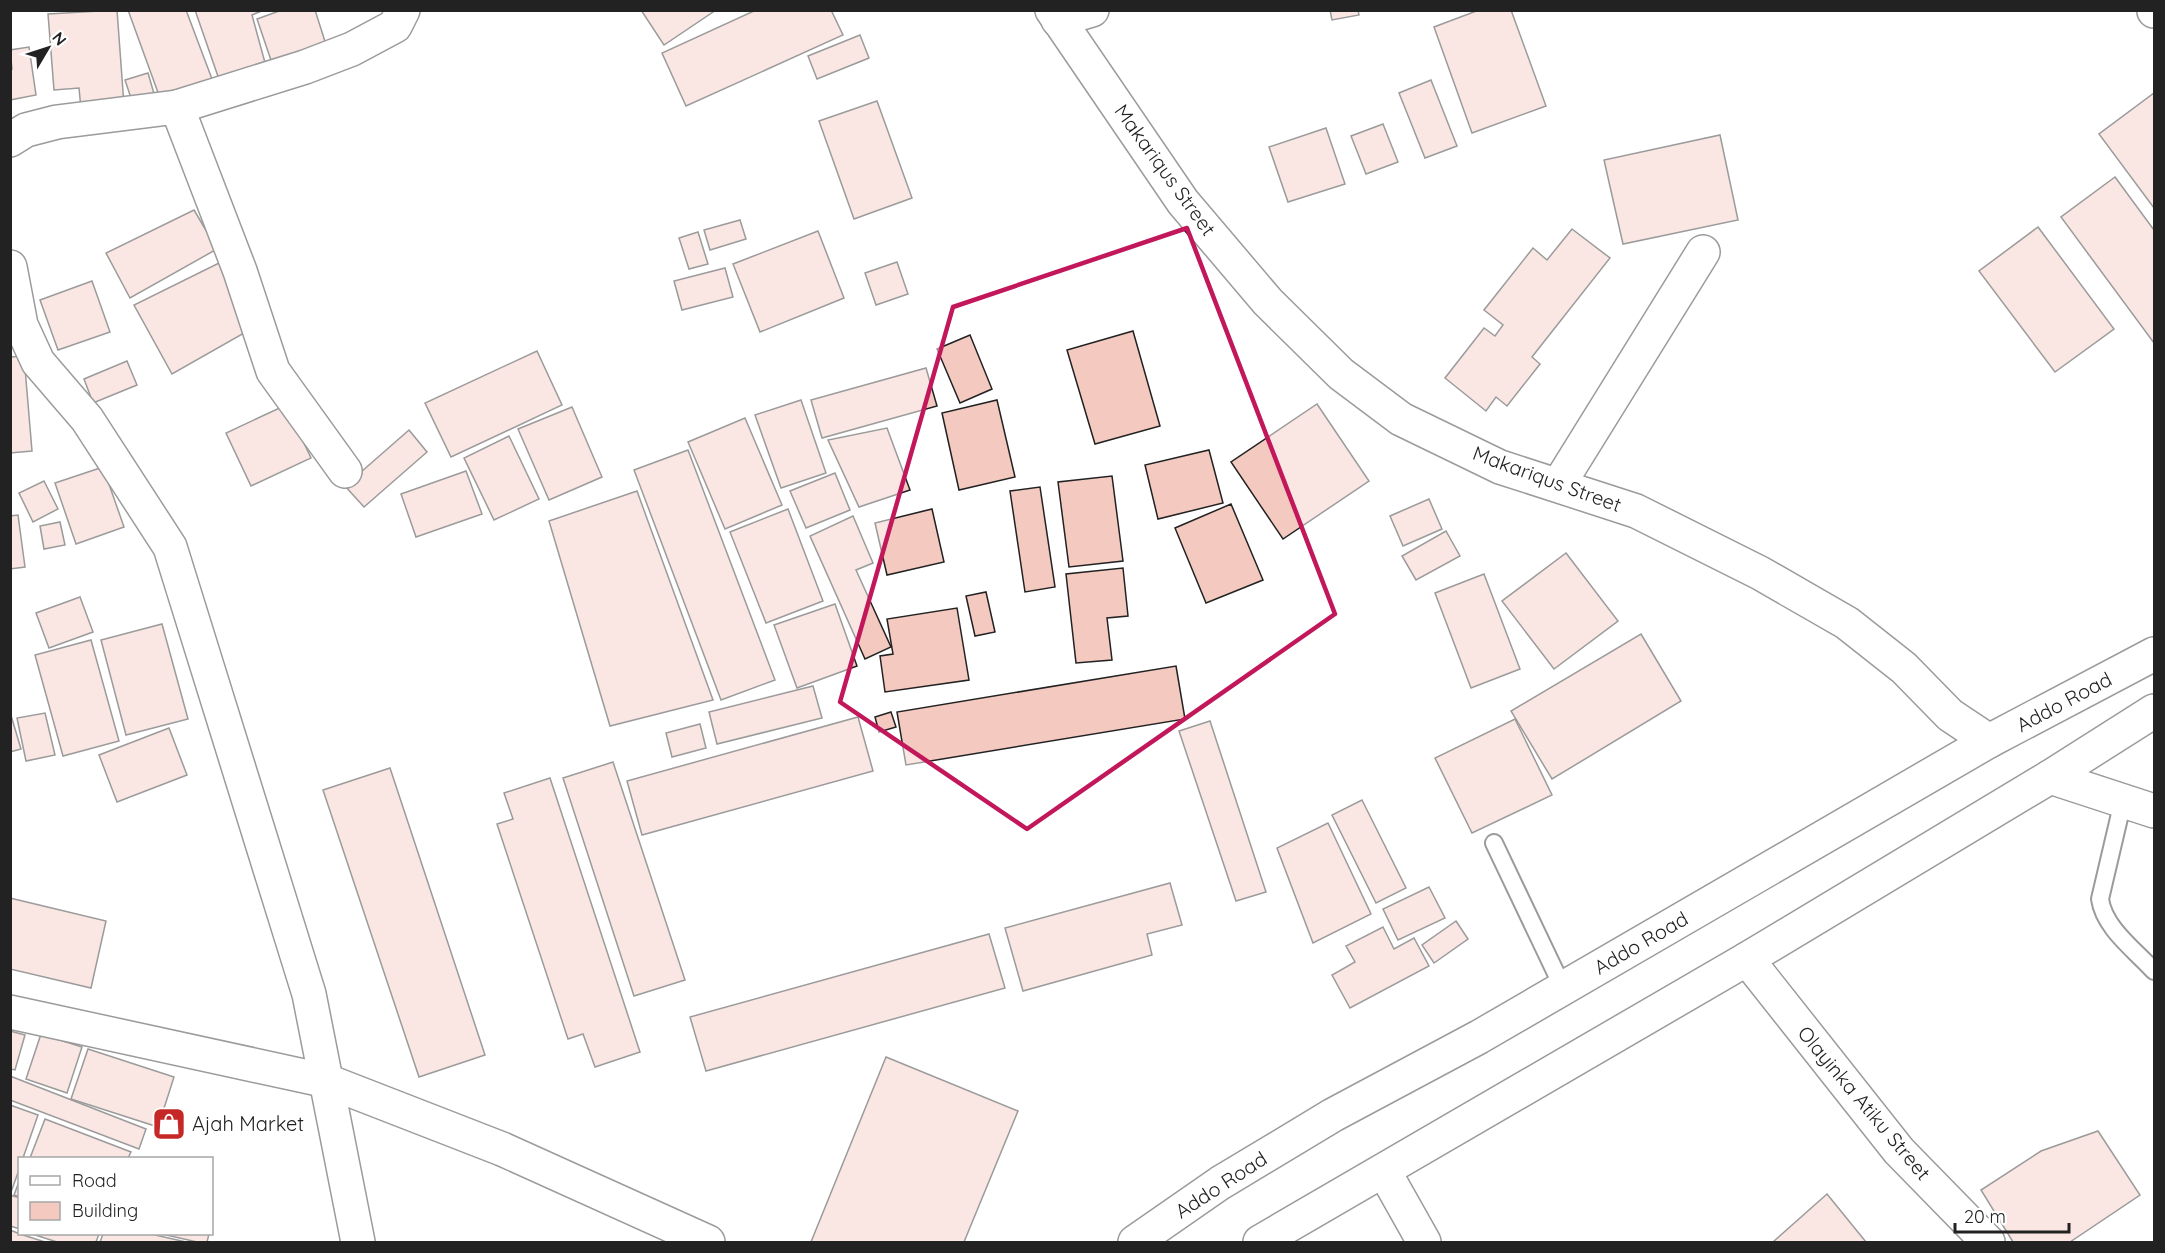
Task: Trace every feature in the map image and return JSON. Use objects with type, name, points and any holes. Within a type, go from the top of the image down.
[{"type":"street","points":[[10,140],[26,130],[57,122],[177,107],[305,67],[352,49],[395,26],[404,10]]},
{"type":"street","points":[[1055,15],[1092,10]]},
{"type":"street","name":"Makariqus Street","points":[[1055,15],[1183,202],[1268,302],[1341,374],[1401,419],[1500,467],[1559,484],[1636,511],[1760,573],[1847,623],[1904,668],[1950,715],[1989,741]]},
{"type":"street","points":[[177,107],[240,271],[273,371],[345,471]]},
{"type":"street","points":[[1559,484],[1703,252]]},
{"type":"street","points":[[10,267],[21,325],[38,362],[87,419],[170,547],[309,994],[358,1242]]},
{"type":"street","name":"Addo Road","points":[[1136,1242],[1220,1183],[1333,1114],[1479,1037],[1989,741],[2154,654]]},
{"type":"street","points":[[1260,1242],[1747,959],[2050,777],[2154,711]]},
{"type":"street","points":[[2050,777],[2154,811]]},
{"type":"street","name":"Olayinka Atiku Street","points":[[1747,959],[1899,1151],[1988,1242]]},
{"type":"street","points":[[10,1012],[327,1081],[502,1149],[708,1242]]},
{"type":"street","points":[[1384,1171],[1420,1241]]},
{"type":"lane","points":[[2124,801],[2100,899],[2102,911],[2110,925],[2154,971]]},
{"type":"lane","points":[[1494,843],[1563,988]]},
{"type":"highlighted area","points":[[1187,228],[1335,614],[1027,829],[840,702],[953,307]]},
{"type":"building","points":[[117,10],[124,105],[81,109],[79,88],[54,90],[48,14]]},
{"type":"building","points":[[128,10],[186,10],[212,79],[160,98]]},
{"type":"building","points":[[195,10],[264,10],[252,15],[267,70],[221,85]]},
{"type":"building","points":[[282,10],[315,10],[329,54],[275,72],[257,19]]},
{"type":"building","points":[[641,10],[716,10],[664,45]]},
{"type":"building","points":[[756,10],[831,10],[843,35],[686,106],[662,53]]},
{"type":"building","points":[[1330,10],[1358,10],[1359,15],[1332,20]]},
{"type":"building","points":[[1479,10],[1511,10],[1546,106],[1472,133],[1434,27]]},
{"type":"building","points":[[860,35],[869,58],[817,79],[808,56]]},
{"type":"building","points":[[29,47],[36,95],[10,100],[10,69],[12,69],[10,50]]},
{"type":"building","points":[[148,73],[155,97],[133,104],[125,80]]},
{"type":"building","points":[[1431,80],[1457,146],[1425,158],[1399,93]]},
{"type":"building","points":[[2154,93],[2154,208],[2099,134]]},
{"type":"building","points":[[877,101],[912,198],[854,219],[819,121]]},
{"type":"building","points":[[1383,124],[1398,162],[1366,174],[1351,136]]},
{"type":"building","points":[[1326,128],[1345,184],[1288,202],[1269,147]]},
{"type":"building","points":[[1720,135],[1738,220],[1623,244],[1604,160]]},
{"type":"building","points":[[2115,177],[2154,230],[2154,343],[2061,217]]},
{"type":"building","points":[[194,210],[217,249],[130,298],[106,253]]},
{"type":"building","points":[[740,220],[746,239],[710,250],[704,230]]},
{"type":"building","points":[[2038,227],[2114,329],[2055,372],[1979,271]]},
{"type":"building","points":[[1572,229],[1610,258],[1532,357],[1540,364],[1507,406],[1496,397],[1486,411],[1445,378],[1484,328],[1495,336],[1503,325],[1484,310],[1533,248],[1547,260]]},
{"type":"building","points":[[818,231],[844,298],[760,332],[733,264]]},
{"type":"building","points":[[698,232],[708,264],[689,269],[679,238]]},
{"type":"building","points":[[897,262],[908,294],[876,305],[865,273]]},
{"type":"building","points":[[219,263],[253,328],[172,374],[134,305]]},
{"type":"building","points":[[725,268],[733,297],[682,310],[674,281]]},
{"type":"building","points":[[92,281],[110,332],[58,350],[40,300]]},
{"type":"building","points":[[1133,331],[1160,426],[1095,444],[1067,350]]},
{"type":"building","points":[[970,335],[992,389],[960,403],[937,349]]},
{"type":"building","points":[[537,351],[562,405],[451,457],[425,403]]},
{"type":"building","points":[[24,356],[32,451],[10,453],[10,357]]},
{"type":"building","points":[[127,361],[137,385],[93,403],[84,379]]},
{"type":"building","points":[[926,368],[937,406],[822,438],[811,400]]},
{"type":"building","points":[[801,400],[826,473],[781,488],[755,415]]},
{"type":"building","points":[[997,400],[1015,477],[959,490],[942,413]]},
{"type":"building","points":[[1317,404],[1369,481],[1283,539],[1231,462]]},
{"type":"building","points":[[286,405],[311,458],[251,486],[226,433]]},
{"type":"building","points":[[572,407],[602,477],[549,500],[518,429]]},
{"type":"building","points":[[745,418],[782,505],[725,529],[688,442]]},
{"type":"building","points":[[887,428],[910,490],[859,507],[828,440]]},
{"type":"building","points":[[409,430],[427,452],[364,507],[345,486]]},
{"type":"building","points":[[509,436],[539,499],[494,520],[464,458]]},
{"type":"building","points":[[688,450],[775,680],[721,700],[634,470]]},
{"type":"building","points":[[1209,450],[1223,503],[1158,519],[1145,465]]},
{"type":"building","points":[[103,467],[124,527],[76,544],[55,483]]},
{"type":"building","points":[[466,471],[482,514],[416,537],[401,494]]},
{"type":"building","points":[[835,473],[850,510],[806,528],[790,491]]},
{"type":"building","points":[[1112,476],[1123,561],[1069,567],[1058,482]]},
{"type":"building","points":[[44,481],[58,509],[33,522],[19,493]]},
{"type":"building","points":[[1040,487],[1055,587],[1025,592],[1010,491]]},
{"type":"building","points":[[637,491],[713,700],[610,726],[549,521]]},
{"type":"building","points":[[1429,499],[1442,529],[1403,546],[1390,516]]},
{"type":"building","points":[[1231,504],[1263,580],[1206,603],[1175,528]]},
{"type":"building","points":[[788,509],[823,601],[766,623],[730,532]]},
{"type":"building","points":[[932,509],[944,562],[887,575],[875,523]]},
{"type":"building","points":[[18,515],[25,567],[10,569],[10,516]]},
{"type":"building","points":[[853,516],[873,563],[856,570],[891,647],[865,659],[810,536]]},
{"type":"building","points":[[60,522],[65,545],[44,549],[40,526]]},
{"type":"building","points":[[1446,531],[1460,556],[1416,580],[1402,556]]},
{"type":"building","points":[[1566,553],[1618,621],[1554,669],[1502,601]]},
{"type":"building","points":[[1123,568],[1128,616],[1107,618],[1112,660],[1076,663],[1066,574]]},
{"type":"building","points":[[1484,574],[1520,669],[1471,688],[1435,593]]},
{"type":"building","points":[[986,592],[995,632],[975,636],[966,596]]},
{"type":"building","points":[[80,597],[93,632],[49,648],[36,613]]},
{"type":"building","points":[[835,604],[857,666],[797,688],[774,625]]},
{"type":"building","points":[[957,608],[969,680],[885,692],[880,656],[893,654],[887,619]]},
{"type":"building","points":[[162,624],[188,719],[126,735],[101,640]]},
{"type":"building","points":[[1641,634],[1681,701],[1552,779],[1511,711]]},
{"type":"building","points":[[91,640],[119,741],[63,756],[35,655]]},
{"type":"building","points":[[1176,666],[1185,719],[906,765],[897,712]]},
{"type":"building","points":[[813,686],[822,718],[717,744],[709,712]]},
{"type":"building","points":[[10,712],[21,749],[10,752]]},
{"type":"building","points":[[891,712],[896,727],[879,732],[875,717]]},
{"type":"building","points":[[45,713],[55,755],[26,761],[17,718]]},
{"type":"building","points":[[858,717],[873,771],[642,835],[627,781]]},
{"type":"building","points":[[1515,719],[1552,795],[1472,833],[1435,758]]},
{"type":"building","points":[[1210,721],[1266,892],[1236,901],[1179,731]]},
{"type":"building","points":[[700,724],[706,748],[672,757],[666,733]]},
{"type":"building","points":[[169,728],[187,775],[117,802],[99,755]]},
{"type":"building","points":[[613,762],[685,980],[634,996],[563,778]]},
{"type":"building","points":[[390,768],[485,1055],[419,1077],[323,790]]},
{"type":"building","points":[[550,778],[640,1052],[595,1067],[583,1034],[568,1039],[497,824],[513,819],[504,793]]},
{"type":"building","points":[[1362,800],[1406,888],[1376,903],[1332,815]]},
{"type":"building","points":[[1328,823],[1371,914],[1313,943],[1277,848]]},
{"type":"building","points":[[1170,883],[1182,925],[1147,934],[1152,955],[1023,991],[1005,928]]},
{"type":"building","points":[[1429,887],[1445,918],[1398,940],[1383,909]]},
{"type":"building","points":[[10,898],[106,921],[91,988],[10,969]]},
{"type":"building","points":[[1456,921],[1468,939],[1434,963],[1422,945]]},
{"type":"building","points":[[1383,927],[1394,949],[1414,938],[1429,966],[1350,1008],[1332,975],[1355,962],[1346,946]]},
{"type":"building","points":[[989,934],[1005,988],[706,1071],[690,1017]]},
{"type":"building","points":[[10,1031],[25,1035],[15,1070],[10,1069]]},
{"type":"building","points":[[41,1034],[82,1047],[67,1093],[26,1079]]},
{"type":"building","points":[[88,1049],[174,1077],[158,1127],[71,1099]]},
{"type":"building","points":[[886,1057],[1018,1111],[964,1242],[811,1242]]},
{"type":"building","points":[[10,1076],[146,1129],[139,1149],[10,1100]]},
{"type":"building","points":[[10,1105],[38,1115],[23,1157],[18,1157],[18,1173],[11,1192]]},
{"type":"building","points":[[45,1119],[131,1152],[128,1157],[30,1157]]},
{"type":"building","points":[[2098,1131],[2140,1195],[2070,1242],[2013,1242],[1981,1190],[2041,1151]]},
{"type":"building","points":[[18,1184],[18,1196],[14,1195]]},
{"type":"building","points":[[1827,1194],[1866,1242],[1773,1242]]},
{"type":"building","points":[[10,1195],[18,1197],[18,1228],[10,1226]]},
{"type":"building","points":[[10,1230],[18,1235],[45,1242],[10,1242]]},
{"type":"building","points":[[35,1235],[99,1235],[96,1242],[57,1242]]},
{"type":"building","points":[[103,1235],[155,1235],[186,1242],[100,1242]]},
{"type":"building","points":[[166,1235],[209,1235],[207,1242]]},
{"type":"place","name":"Ajah Market","points":[[169,1124]]}]
